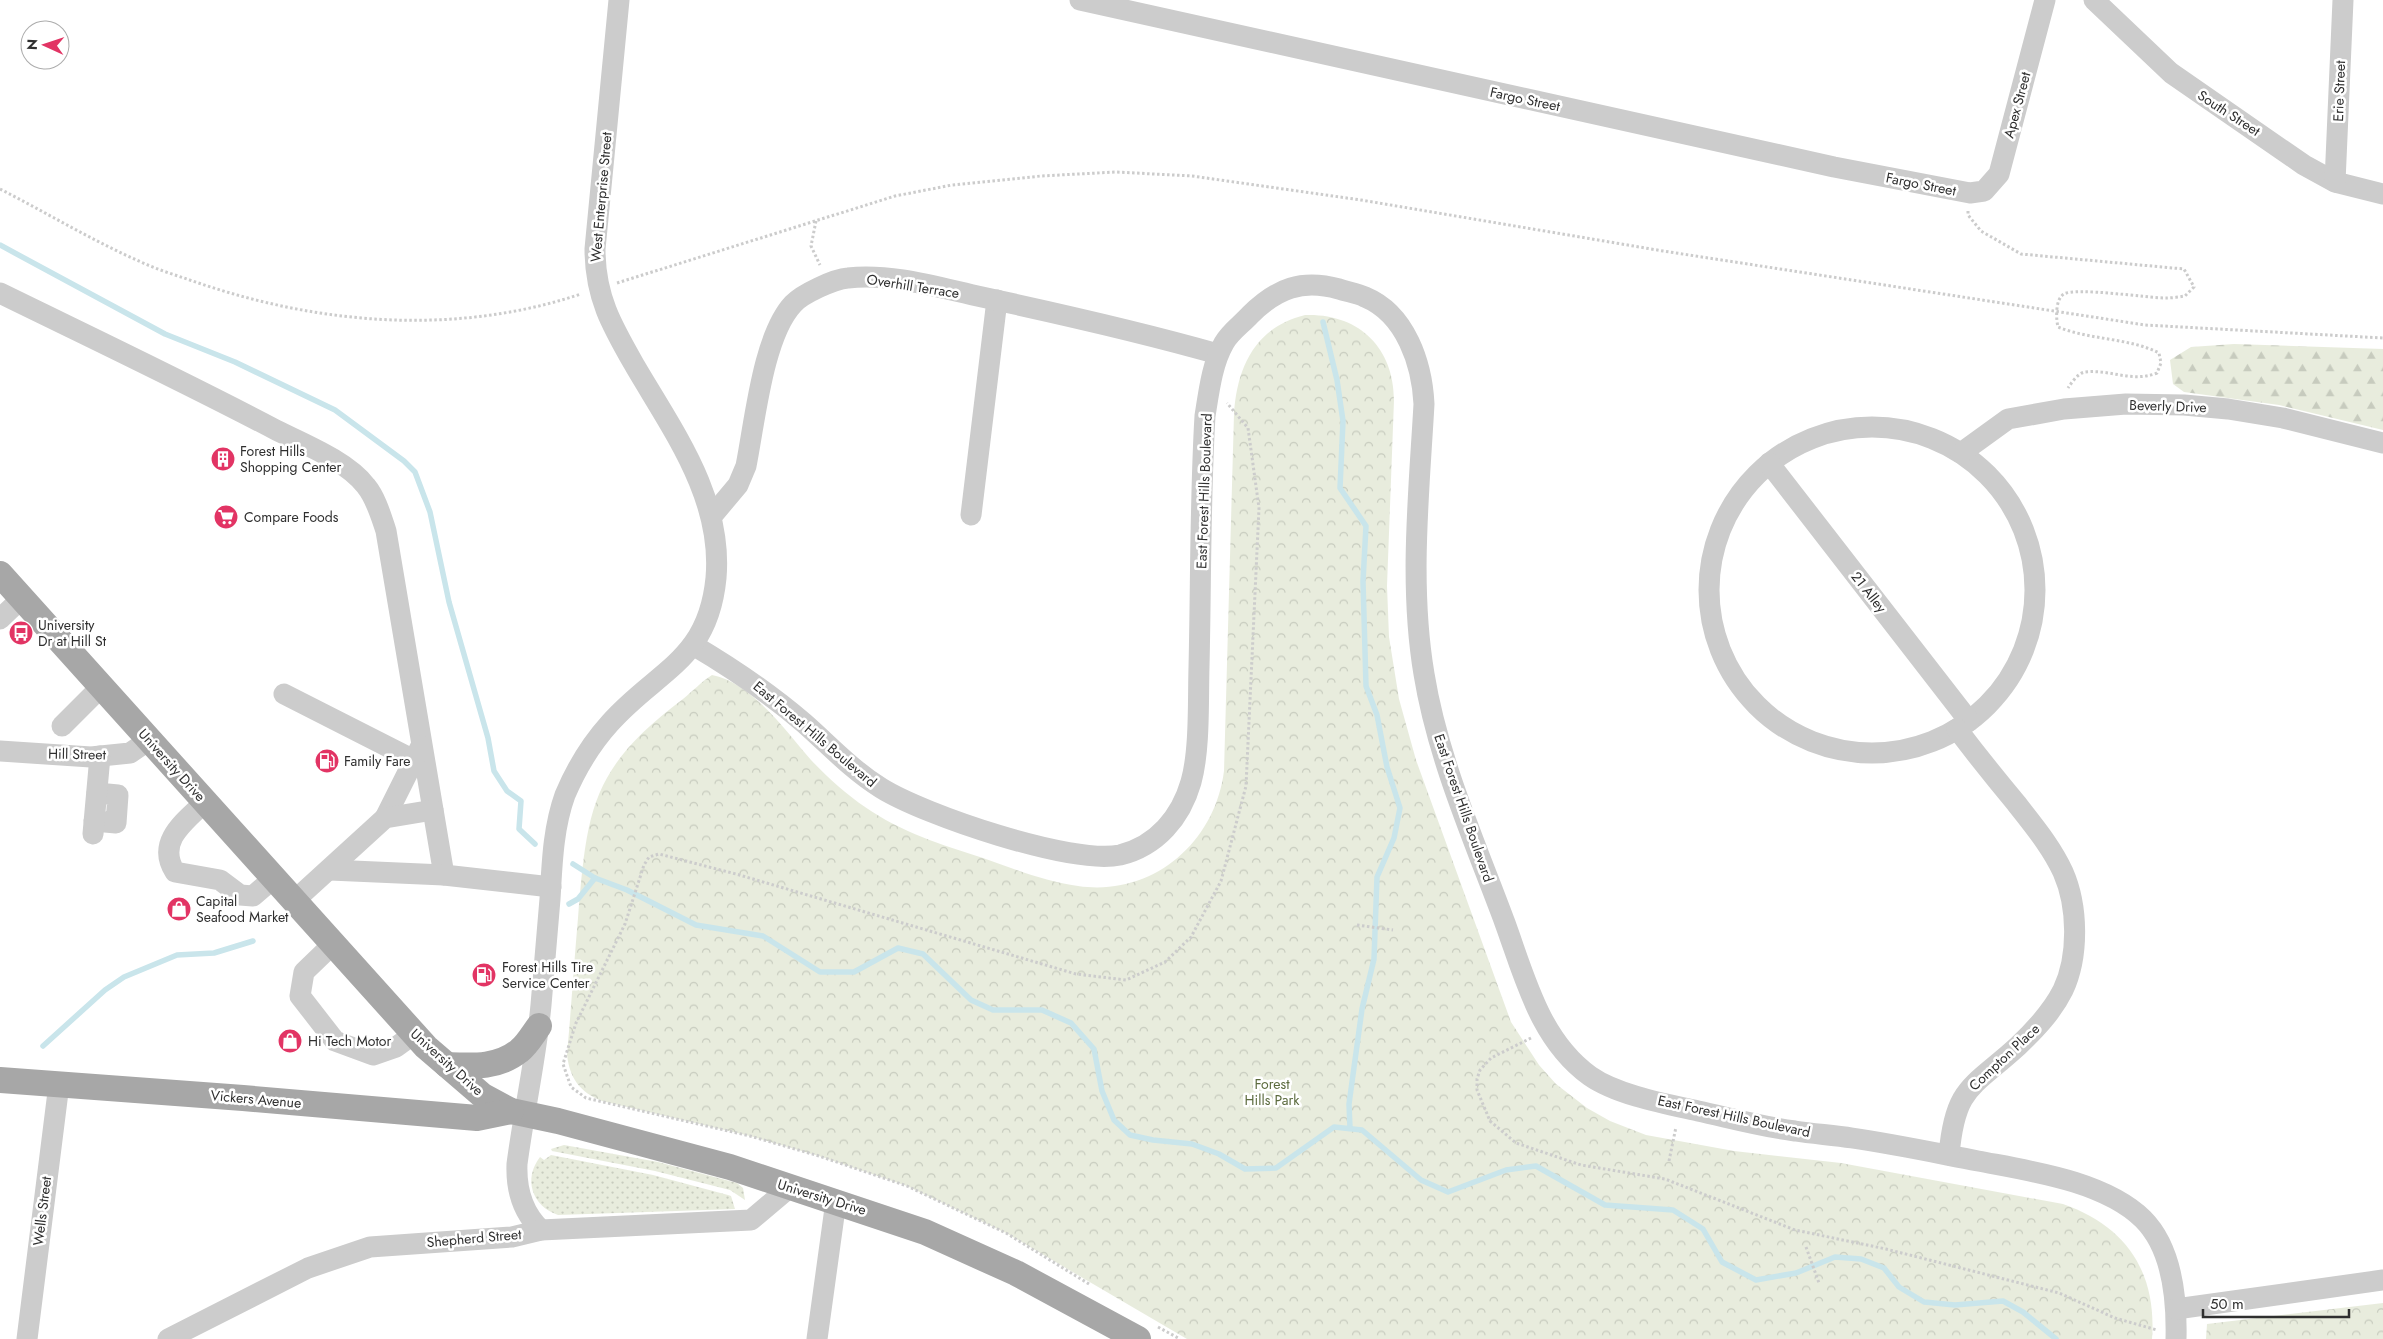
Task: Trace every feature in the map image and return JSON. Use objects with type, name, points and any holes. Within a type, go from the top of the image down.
[{"type":"main road","name":"University Drive","points":[[0,574],[414,1034],[446,1066],[483,1096],[518,1113],[730,1167],[925,1232],[1146,1332]]},
{"type":"main road","points":[[446,1066],[477,1066],[499,1062],[520,1051],[539,1026]]},
{"type":"main road","name":"Vickers Avenue","points":[[0,1080],[477,1118],[518,1113]]},
{"type":"street","name":"West Enterprise Street","points":[[619,0],[595,249],[598,289],[616,332],[689,460],[705,494],[712,516]]},
{"type":"street","name":"Fargo Street","points":[[1080,0],[1149,8],[1834,167],[1970,193]]},
{"type":"street","name":"Apex Street","points":[[1970,193],[1984,191],[1999,174],[2045,0]]},
{"type":"street","name":"South Street","points":[[2094,0],[2130,36],[2196,92],[2304,165],[2335,182],[2383,194]]},
{"type":"street","name":"Erie Street","points":[[2335,182],[2343,0]]},
{"type":"street","name":"Overhill Terrace","points":[[712,516],[738,485],[746,466],[773,337],[794,303],[809,292],[846,278],[876,277],[926,285],[997,300],[1218,354]]},
{"type":"street","name":"East Forest Hills Boulevard","points":[[694,645],[745,676],[776,699],[863,776],[882,789],[915,806],[993,834],[1068,852],[1106,857],[1138,849],[1151,841],[1176,817],[1192,780],[1198,715],[1205,416],[1218,354],[1226,340],[1274,294],[1291,288],[1310,285],[1332,287],[1366,297],[1394,319],[1414,352],[1423,380],[1424,404],[1416,568],[1418,627],[1423,673],[1440,742],[1476,848],[1532,1001],[1549,1030],[1576,1064],[1604,1084],[1681,1107],[1795,1131],[1852,1138],[2022,1169],[2068,1181],[2108,1195],[2134,1212],[2150,1228],[2164,1250],[2176,1309],[2176,1337]]},
{"type":"street","points":[[0,293],[219,400],[318,452],[349,470],[366,486],[377,506],[386,531],[418,752],[433,810],[444,875]]},
{"type":"street","points":[[971,515],[997,300]]},
{"type":"street","name":"Beverly Drive","points":[[1961,453],[2008,419],[2064,408],[2126,404],[2228,409],[2283,418],[2383,443]]},
{"type":"street","points":[[1852,428],[1897,429],[1920,434],[1961,453],[1989,477],[2011,506],[2026,540],[2034,576],[2034,594],[2029,631],[2016,665],[1996,696],[1963,725],[1927,743],[1888,753],[1863,753],[1839,750],[1808,740],[1772,720],[1739,685],[1726,664],[1717,641],[1711,617],[1710,568],[1724,521],[1736,499],[1769,463],[1788,450],[1808,440],[1852,428]]},
{"type":"street","name":"21 Alley","points":[[1769,463],[1963,725]]},
{"type":"street","points":[[541,1230],[531,1220],[524,1207],[516,1178],[518,1113],[539,1026],[551,887],[560,814],[580,764],[610,723],[639,695],[679,662],[694,645],[708,616],[713,596],[716,560],[712,516]]},
{"type":"street","points":[[0,619],[22,598]]},
{"type":"street","points":[[62,726],[101,687]]},
{"type":"street","points":[[284,694],[418,752]]},
{"type":"street","name":"Compton Place","points":[[1949,1155],[1955,1112],[1963,1096],[1973,1083],[2044,1021],[2064,989],[2069,970],[2074,921],[2063,872],[2044,838],[1963,725]]},
{"type":"street","name":"Hill Street","points":[[0,751],[100,756],[130,753],[149,740]]},
{"type":"street","points":[[294,902],[385,818],[418,752]]},
{"type":"street","points":[[94,828],[100,756]]},
{"type":"street","points":[[205,802],[180,826],[170,842],[168,861],[175,872],[220,880],[240,895],[253,896],[274,878]]},
{"type":"street","points":[[385,818],[433,810]]},
{"type":"street","points":[[330,870],[444,875],[551,887]]},
{"type":"street","points":[[332,944],[304,972],[300,996],[335,1041],[373,1055],[396,1048],[414,1034]]},
{"type":"street","name":"Wells Street","points":[[27,1339],[59,1084]]},
{"type":"street","name":"Shepherd Street","points":[[168,1339],[308,1268],[370,1247],[512,1237],[541,1230],[751,1220],[789,1188]]},
{"type":"street","points":[[817,1339],[836,1201]]},
{"type":"street","points":[[2176,1309],[2383,1280]]},
{"type":"path","points":[[614,283],[895,196],[952,185],[1040,176],[1116,172],[1192,176],[1361,200],[1653,249],[2145,325],[2383,338]]},
{"type":"path","points":[[0,189],[142,263],[217,290],[289,309],[352,318],[403,322],[436,321],[514,310],[581,294]]},
{"type":"path","points":[[1970,193],[1968,215],[1980,231],[2021,254],[2184,269],[2194,286],[2185,296],[2166,298],[2094,292],[2066,293],[2061,296],[2057,312],[2058,327],[2106,340],[2148,348],[2159,354],[2161,363],[2157,373],[2145,378],[2084,372],[2076,377],[2066,391],[2064,408]]},
{"type":"path","points":[[809,292],[821,266],[811,246],[816,221]]},
{"type":"path","points":[[1097,1290],[1006,1233],[907,1186],[819,1156],[750,1136],[586,1098],[571,1087],[563,1064],[576,1023],[626,924],[644,865],[650,857],[659,854],[736,874],[1076,974],[1126,980],[1165,962],[1191,937],[1221,881],[1246,786],[1259,508],[1248,428],[1225,400],[1212,376]]},
{"type":"path","points":[[1357,925],[1392,930]]},
{"type":"path","points":[[1549,1030],[1491,1058],[1480,1070],[1476,1079],[1477,1090],[1490,1121],[1516,1143],[1581,1165],[1665,1179],[1795,1230],[1886,1249],[2059,1293],[2115,1318],[2176,1337]]},
{"type":"path","points":[[1668,1161],[1681,1107]]},
{"type":"path","points":[[1806,1247],[1819,1283]]},
{"type":"path","points":[[1146,1332],[1180,1339]]},
{"type":"green space","name":"Forest Hills Park","points":[[1305,315],[1324,316],[1341,320],[1356,327],[1380,349],[1388,364],[1394,400],[1387,586],[1389,637],[1399,699],[1416,760],[1511,1022],[1539,1065],[1556,1084],[1587,1108],[1610,1121],[1646,1135],[1734,1151],[1841,1163],[2063,1204],[2085,1213],[2104,1225],[2120,1239],[2133,1255],[2143,1273],[2149,1293],[2152,1315],[2152,1339],[1187,1339],[1006,1233],[907,1186],[819,1156],[750,1136],[602,1101],[577,1084],[568,1063],[567,1055],[585,847],[599,794],[612,770],[629,747],[652,724],[712,675],[727,680],[754,698],[779,722],[817,767],[858,802],[907,831],[952,848],[1030,875],[1078,886],[1105,887],[1131,883],[1154,873],[1175,860],[1193,842],[1208,821],[1218,797],[1224,771],[1234,414],[1239,380],[1252,351],[1262,339],[1288,321]]},
{"type":"green space","points":[[2234,344],[2383,349],[2383,430],[2279,405],[2184,392],[2173,384],[2170,360],[2191,347]]},
{"type":"green space","points":[[564,1145],[658,1162],[737,1183],[743,1188],[745,1200],[730,1190],[655,1171],[552,1151],[551,1149]]},
{"type":"green space","points":[[551,1155],[653,1175],[728,1195],[731,1196],[735,1209],[558,1215],[549,1211],[536,1198],[531,1183],[535,1165],[540,1157],[544,1160]]},
{"type":"green space","points":[[2383,1303],[2383,1339],[2206,1339],[2207,1324]]},
{"type":"waterway","points":[[0,245],[165,334],[235,362],[335,410],[404,461],[415,472],[430,512],[449,602],[488,738],[494,771],[507,791],[521,801],[519,829],[535,844]]},
{"type":"waterway","points":[[1323,322],[1337,380],[1343,421],[1340,488],[1366,526],[1363,581],[1366,686],[1377,715],[1387,767],[1400,808],[1394,838],[1377,877],[1374,959],[1362,1009],[1349,1104],[1350,1128]]},
{"type":"waterway","points":[[573,864],[595,878],[627,890],[696,925],[763,936],[820,972],[854,972],[898,948],[923,954],[971,1000],[993,1010],[1042,1010],[1071,1023],[1094,1049],[1102,1091],[1114,1120],[1130,1135],[1153,1140],[1192,1144],[1219,1154],[1245,1169],[1276,1168],[1334,1127],[1362,1130],[1421,1180],[1448,1192],[1506,1170],[1536,1166],[1605,1205],[1673,1210],[1703,1229],[1722,1262],[1756,1280],[1796,1273],[1835,1257],[1861,1259],[1884,1268],[1899,1287],[1924,1302],[1955,1305],[2003,1301],[2023,1312],[2056,1339]]},
{"type":"waterway","points":[[569,904],[578,899],[595,878]]},
{"type":"waterway","points":[[43,1046],[105,990],[124,977],[177,955],[214,953],[253,941]]},
{"type":"place","name":"Forest Hills Shopping Center","points":[[223,459]]},
{"type":"place","name":"Compare Foods","points":[[226,517]]},
{"type":"place","name":"University Dr at Hill St","points":[[21,633]]},
{"type":"place","name":"Family Fare","points":[[327,761]]},
{"type":"place","name":"Capital Seafood Market","points":[[179,909]]},
{"type":"place","name":"Forest Hills Tire Service Center","points":[[484,975]]},
{"type":"place","name":"Hi Tech Motor","points":[[290,1041]]}]
